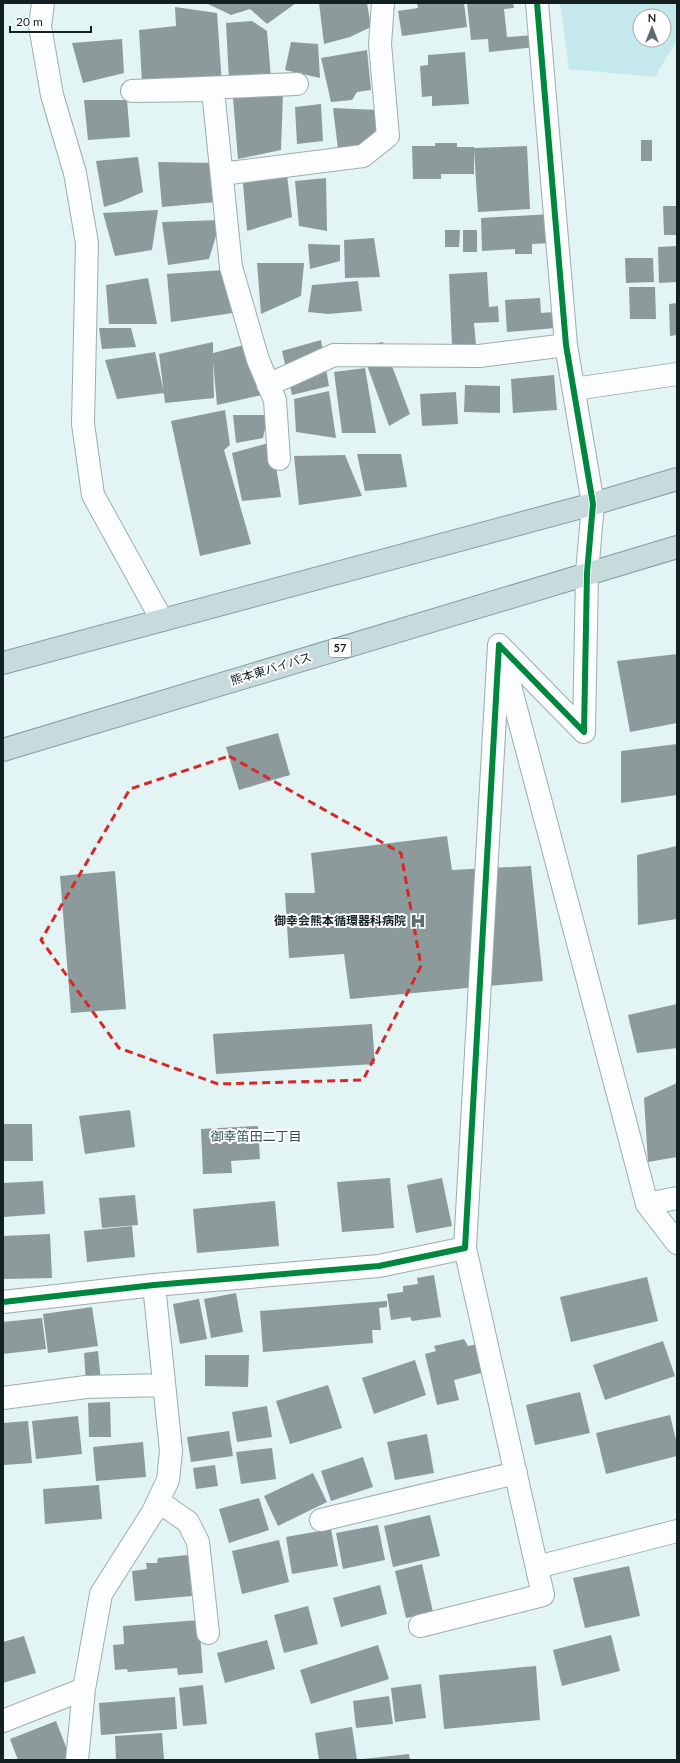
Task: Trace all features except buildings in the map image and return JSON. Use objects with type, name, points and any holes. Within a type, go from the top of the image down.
[{"type":"highway","points":[[3,663],[593,504],[677,479]]},
{"type":"highway","name":"熊本東バイパス","points":[[3,750],[587,573],[677,548]]},
{"type":"street","points":[[44,3],[40,26],[51,88],[75,173],[87,243],[83,424],[93,495],[162,620]]},
{"type":"street","points":[[222,174],[363,156],[388,136],[380,44],[383,3]]},
{"type":"street","points":[[499,644],[584,732],[587,573],[593,504],[566,345],[537,3]]},
{"type":"street","points":[[280,459],[274,400],[258,360],[231,267],[213,90],[132,91],[297,84]]},
{"type":"street","points":[[268,385],[334,355],[479,356],[566,345]]},
{"type":"street","points":[[574,388],[677,374]]},
{"type":"street","points":[[499,644],[646,1204],[677,1243]]},
{"type":"street","points":[[420,1626],[543,1595],[464,1248],[499,644]]},
{"type":"street","points":[[646,1204],[677,1198]]},
{"type":"street","points":[[3,1302],[154,1285],[380,1266],[464,1248]]},
{"type":"street","points":[[77,1760],[84,1689],[101,1594],[153,1512],[168,1480],[171,1451],[154,1285]]},
{"type":"street","points":[[3,1398],[86,1387],[164,1385]]},
{"type":"street","points":[[321,1520],[516,1473]]},
{"type":"street","points":[[158,1501],[188,1522],[198,1542],[208,1634]]},
{"type":"street","points":[[537,1567],[677,1531]]},
{"type":"street","points":[[3,1721],[84,1689]]},
{"type":"highlighted area","points":[[229,756],[401,853],[421,966],[363,1080],[218,1084],[119,1048],[41,940],[130,789]]},
{"type":"shaded area","points":[[560,3],[677,3],[677,40],[655,77],[569,69]]},
{"type":"cycle path","points":[[499,645],[584,732],[587,573],[593,504],[566,345],[537,3]]},
{"type":"cycle path","points":[[3,1302],[154,1285],[379,1266],[465,1248],[499,645]]},
{"type":"place","name":"御幸会熊本循環器科病院","points":[[418,921]]},
{"type":"district","name":"御幸笛田二丁目","points":[[256,1136]]}]
